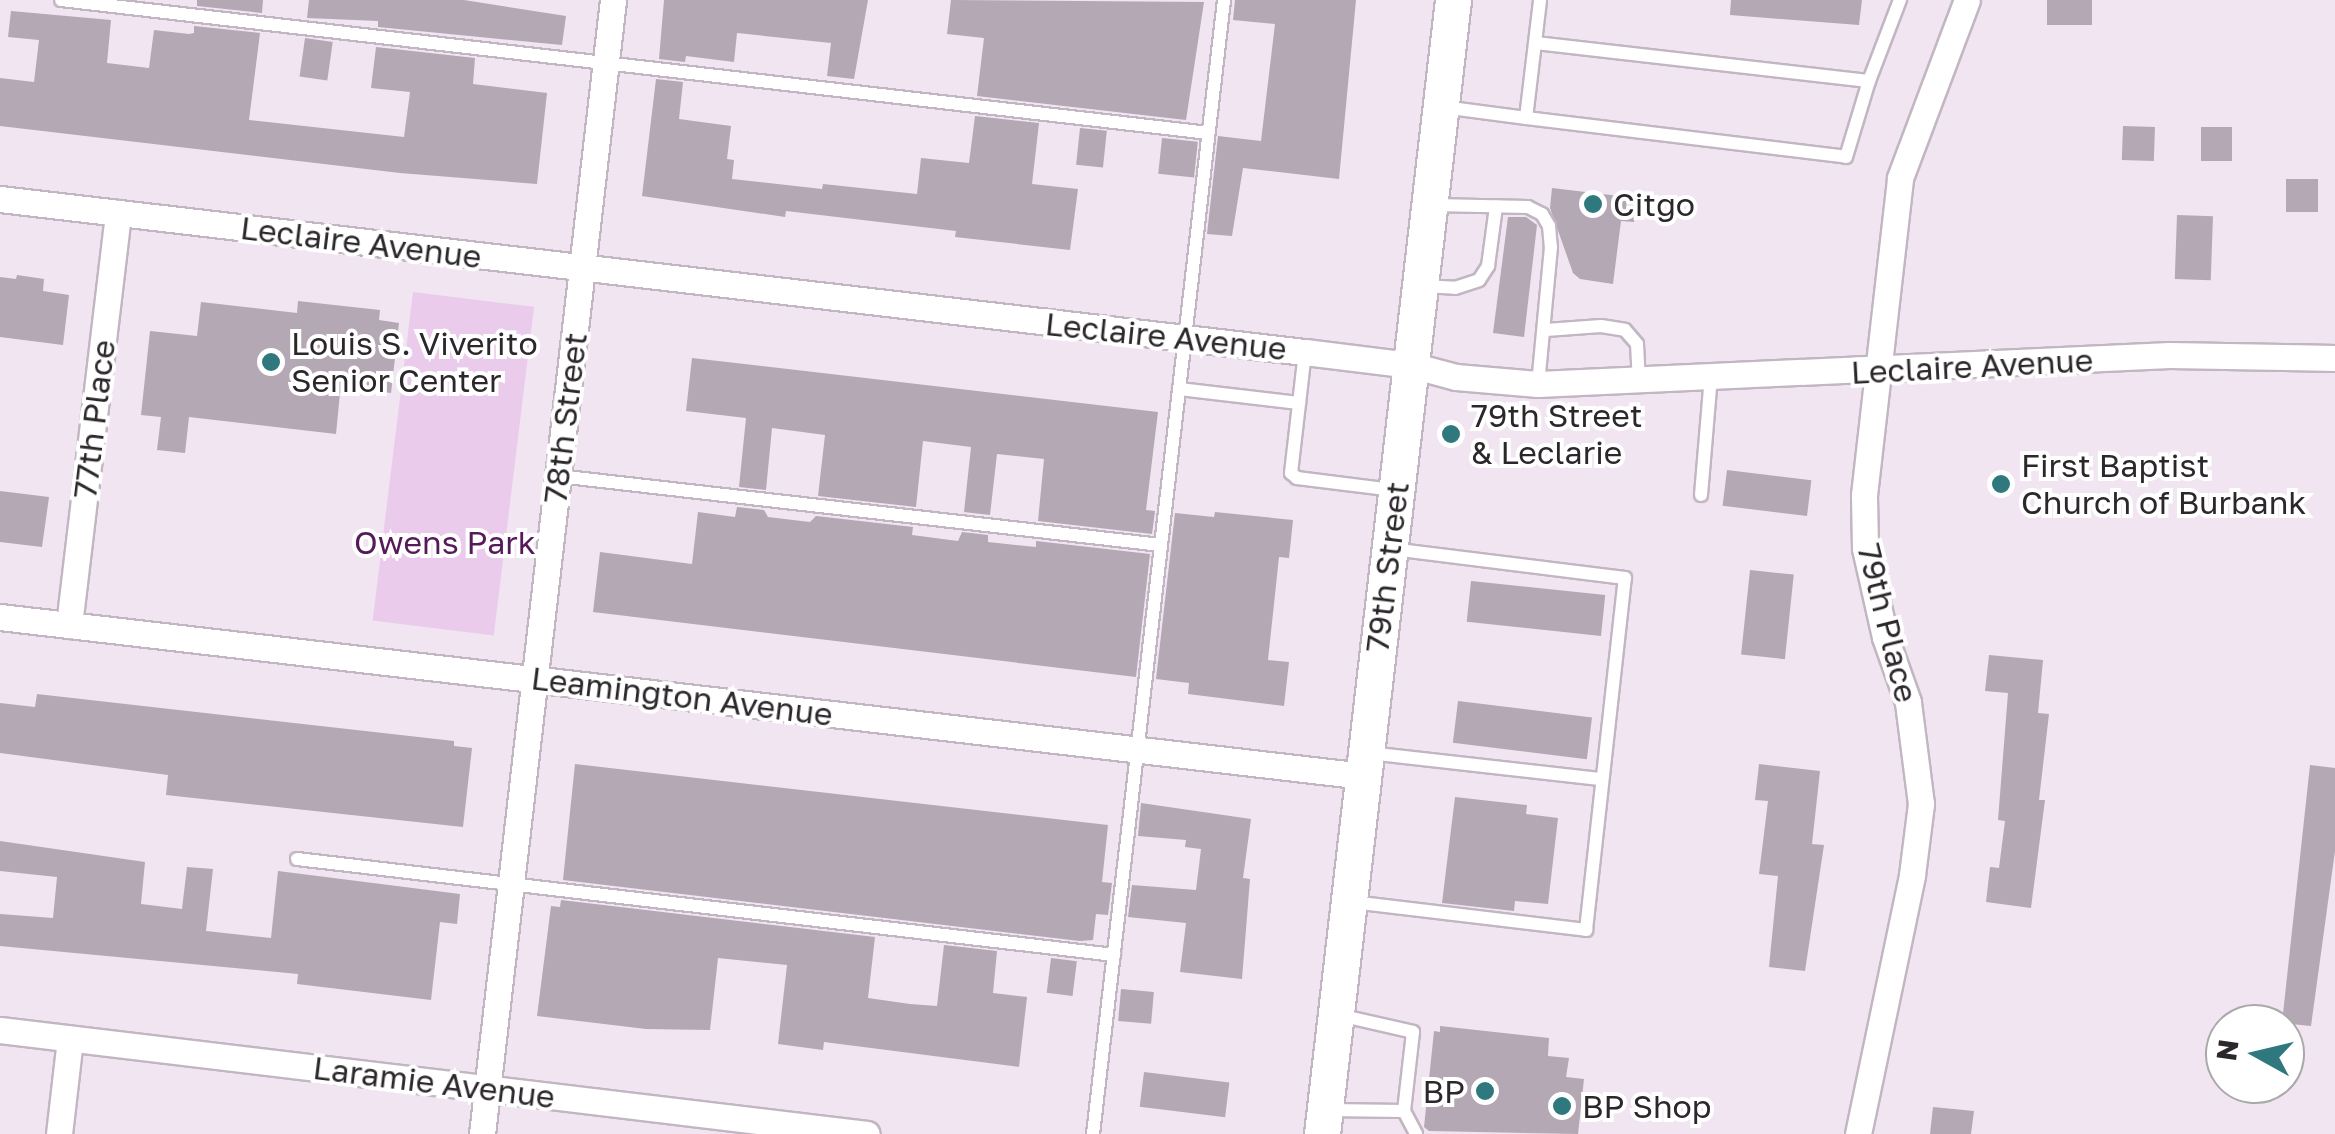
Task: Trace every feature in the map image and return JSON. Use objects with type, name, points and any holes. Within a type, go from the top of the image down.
[{"type":"main road","name":"79th Street","points":[[1323,1122],[1453,0]]},
{"type":"street","name":"78th Street","points":[[482,1134],[614,0]]},
{"type":"street","name":"79th Place","points":[[1858,1134],[1882,1031],[1921,804],[1908,702],[1885,638],[1865,548],[1864,496],[1900,178],[1967,0]]},
{"type":"street","name":"Leclaire Avenue","points":[[0,198],[1305,352],[1411,365],[1456,376],[1538,384],[2169,355],[2335,358]]},
{"type":"street","name":"77th Place","points":[[69,624],[118,212]]},
{"type":"street","name":"Leamington Avenue","points":[[0,617],[1137,750],[1365,765]]},
{"type":"street","name":"Laramie Avenue","points":[[0,1030],[867,1134]]},
{"type":"street","points":[[59,1134],[70,1039]]},
{"type":"lane","points":[[61,0],[1208,133]]},
{"type":"lane","points":[[1093,1134],[1224,0]]},
{"type":"lane","points":[[1526,118],[1540,0]]},
{"type":"lane","points":[[1440,107],[1846,157],[1900,0]]},
{"type":"lane","points":[[1535,44],[1869,81]]},
{"type":"lane","points":[[1429,204],[1528,207],[1542,214],[1549,226],[1546,330],[1538,384]]},
{"type":"lane","points":[[1420,286],[1456,288],[1479,280],[1488,266],[1496,207]]},
{"type":"lane","points":[[1546,330],[1601,326],[1624,330],[1637,344],[1639,379]]},
{"type":"lane","points":[[1305,352],[1291,473],[1297,478],[1396,490]]},
{"type":"lane","points":[[1702,495],[1711,375]]},
{"type":"lane","points":[[1178,389],[1299,403]]},
{"type":"lane","points":[[558,476],[1161,545]]},
{"type":"lane","points":[[1349,902],[1586,930],[1626,578],[1390,549]]},
{"type":"lane","points":[[1365,765],[1601,780]]},
{"type":"lane","points":[[297,859],[1114,956]]},
{"type":"lane","points":[[1336,1014],[1413,1032],[1404,1112],[1416,1134]]},
{"type":"lane","points":[[1323,1122],[1404,1112]]},
{"type":"green space","name":"Owens Park","points":[[413,292],[534,307],[494,635],[373,621]]},
{"type":"building","points":[[197,0],[263,0],[262,13],[197,6]]},
{"type":"building","points":[[309,0],[464,0],[566,16],[562,45],[378,27],[378,21],[307,18]]},
{"type":"building","points":[[664,0],[868,0],[854,79],[827,76],[831,43],[737,33],[734,62],[686,56],[685,62],[659,59]]},
{"type":"building","points":[[951,0],[1204,2],[1186,120],[977,96],[984,38],[947,34]]},
{"type":"building","points":[[1235,0],[1356,0],[1339,179],[1243,168],[1232,236],[1207,234],[1218,136],[1261,141],[1275,24],[1233,20]]},
{"type":"building","points":[[1731,0],[1862,0],[1859,25],[1730,15]]},
{"type":"building","points":[[2047,0],[2092,0],[2092,25],[2047,25]]},
{"type":"building","points":[[11,11],[111,20],[107,63],[149,68],[154,30],[189,34],[194,33],[194,26],[260,33],[249,120],[404,137],[410,92],[371,88],[376,47],[475,58],[473,84],[547,93],[537,184],[400,173],[0,126],[0,78],[34,82],[39,40],[8,37]]},
{"type":"building","points":[[305,38],[333,42],[327,81],[300,77]]},
{"type":"building","points":[[656,79],[683,82],[679,119],[731,126],[727,159],[734,160],[732,179],[917,194],[921,158],[969,163],[975,116],[1039,123],[1032,184],[1078,189],[1070,250],[955,237],[956,231],[786,211],[785,217],[642,196]]},
{"type":"building","points":[[2123,126],[2155,127],[2154,161],[2122,160]]},
{"type":"building","points":[[2201,127],[2232,127],[2232,161],[2201,161]]},
{"type":"building","points":[[1080,128],[1107,131],[1103,168],[1076,165]]},
{"type":"building","points":[[1162,138],[1198,142],[1194,178],[1158,174]]},
{"type":"building","points":[[2286,179],[2318,179],[2318,212],[2286,212]]},
{"type":"building","points":[[1552,188],[1636,198],[1634,222],[1621,221],[1613,284],[1580,279],[1573,273],[1550,208]]},
{"type":"building","points":[[2177,215],[2213,216],[2211,280],[2175,279]]},
{"type":"building","name":"Citgo","points":[[1508,217],[1526,217],[1537,225],[1524,337],[1493,333]]},
{"type":"building","points":[[17,275],[44,279],[43,291],[69,295],[63,345],[0,337],[0,277],[16,279]]},
{"type":"building","name":"Louis S. Viverito Senior Center","points":[[298,301],[380,310],[379,320],[399,323],[391,393],[356,389],[355,394],[340,393],[336,434],[189,417],[185,453],[157,450],[161,417],[141,415],[150,331],[197,336],[201,302],[297,313]]},
{"type":"building","points":[[692,358],[1158,412],[1146,510],[1155,511],[1152,534],[1038,521],[1044,459],[997,454],[990,515],[964,512],[971,447],[923,441],[916,507],[818,496],[825,435],[772,428],[766,490],[739,487],[746,418],[686,411]]},
{"type":"building","points":[[1727,470],[1811,480],[1807,516],[1723,506]]},
{"type":"building","points":[[0,491],[49,497],[42,547],[0,542]]},
{"type":"building","points":[[737,507],[764,510],[768,517],[810,522],[816,516],[913,527],[912,535],[958,541],[962,532],[988,535],[988,542],[1036,547],[1036,541],[1150,554],[1136,677],[593,612],[600,552],[692,564],[698,512],[735,517]]},
{"type":"building","points":[[1215,512],[1293,520],[1289,558],[1279,557],[1268,660],[1289,662],[1284,706],[1188,694],[1189,683],[1156,679],[1175,513],[1214,517]]},
{"type":"building","points":[[1750,570],[1794,575],[1785,659],[1741,655]]},
{"type":"building","points":[[1471,581],[1605,595],[1601,636],[1467,622]]},
{"type":"building","points":[[1989,655],[2043,660],[2038,713],[2049,714],[2039,800],[2045,800],[2031,908],[1986,902],[1990,867],[1999,868],[2005,821],[1998,820],[2008,693],[1985,691]]},
{"type":"building","points":[[37,694],[454,741],[454,746],[472,748],[463,827],[166,795],[168,775],[0,753],[0,703],[35,707]]},
{"type":"building","points":[[1458,701],[1592,717],[1587,759],[1453,743]]},
{"type":"building","points":[[575,764],[1108,825],[1102,882],[1112,883],[1108,915],[1096,914],[1093,940],[1080,941],[563,880]]},
{"type":"building","points":[[1759,764],[1820,771],[1812,844],[1824,845],[1805,971],[1769,967],[1778,876],[1759,874],[1768,801],[1755,800]]},
{"type":"building","points":[[2310,765],[2335,768],[2335,851],[2311,1026],[2305,1025],[2305,1004],[2284,1004]]},
{"type":"building","points":[[1455,797],[1527,805],[1526,814],[1558,818],[1548,904],[1515,901],[1514,911],[1442,903]]},
{"type":"building","points":[[1141,803],[1251,819],[1243,878],[1250,879],[1242,979],[1180,972],[1186,923],[1128,917],[1132,885],[1196,890],[1201,849],[1185,847],[1186,840],[1138,836]]},
{"type":"building","points":[[0,841],[145,862],[141,904],[182,909],[187,867],[213,869],[206,931],[271,938],[278,871],[460,894],[457,924],[440,922],[431,1000],[297,984],[298,974],[0,946],[0,914],[53,918],[57,877],[0,871]]},
{"type":"building","points":[[561,900],[875,937],[868,998],[910,1004],[937,1006],[944,945],[997,951],[993,993],[1027,997],[1019,1067],[824,1042],[823,1050],[778,1044],[787,965],[718,958],[710,1030],[646,1029],[537,1016],[551,906],[560,907]]},
{"type":"building","points":[[1051,958],[1077,961],[1073,996],[1047,993]]},
{"type":"building","points":[[1121,989],[1154,992],[1151,1024],[1118,1021]]},
{"type":"building","name":"BP","points":[[1440,1026],[1549,1038],[1548,1056],[1569,1058],[1566,1077],[1584,1079],[1578,1134],[1429,1131],[1424,1127],[1434,1031],[1440,1032]]},
{"type":"building","points":[[1144,1072],[1229,1082],[1225,1117],[1140,1107]]},
{"type":"building","points":[[1933,1107],[1974,1111],[1971,1134],[1930,1134]]},
{"type":"place","name":"Citgo","points":[[1593,204]]},
{"type":"place","name":"Louis S. Viverito Senior Center","points":[[271,362]]},
{"type":"place","name":"79th Street & Leclarie","points":[[1451,434]]},
{"type":"place","name":"First Baptist Church of Burbank","points":[[2001,484]]},
{"type":"place","name":"BP","points":[[1485,1091]]},
{"type":"place","name":"BP Shop","points":[[1562,1106]]}]
